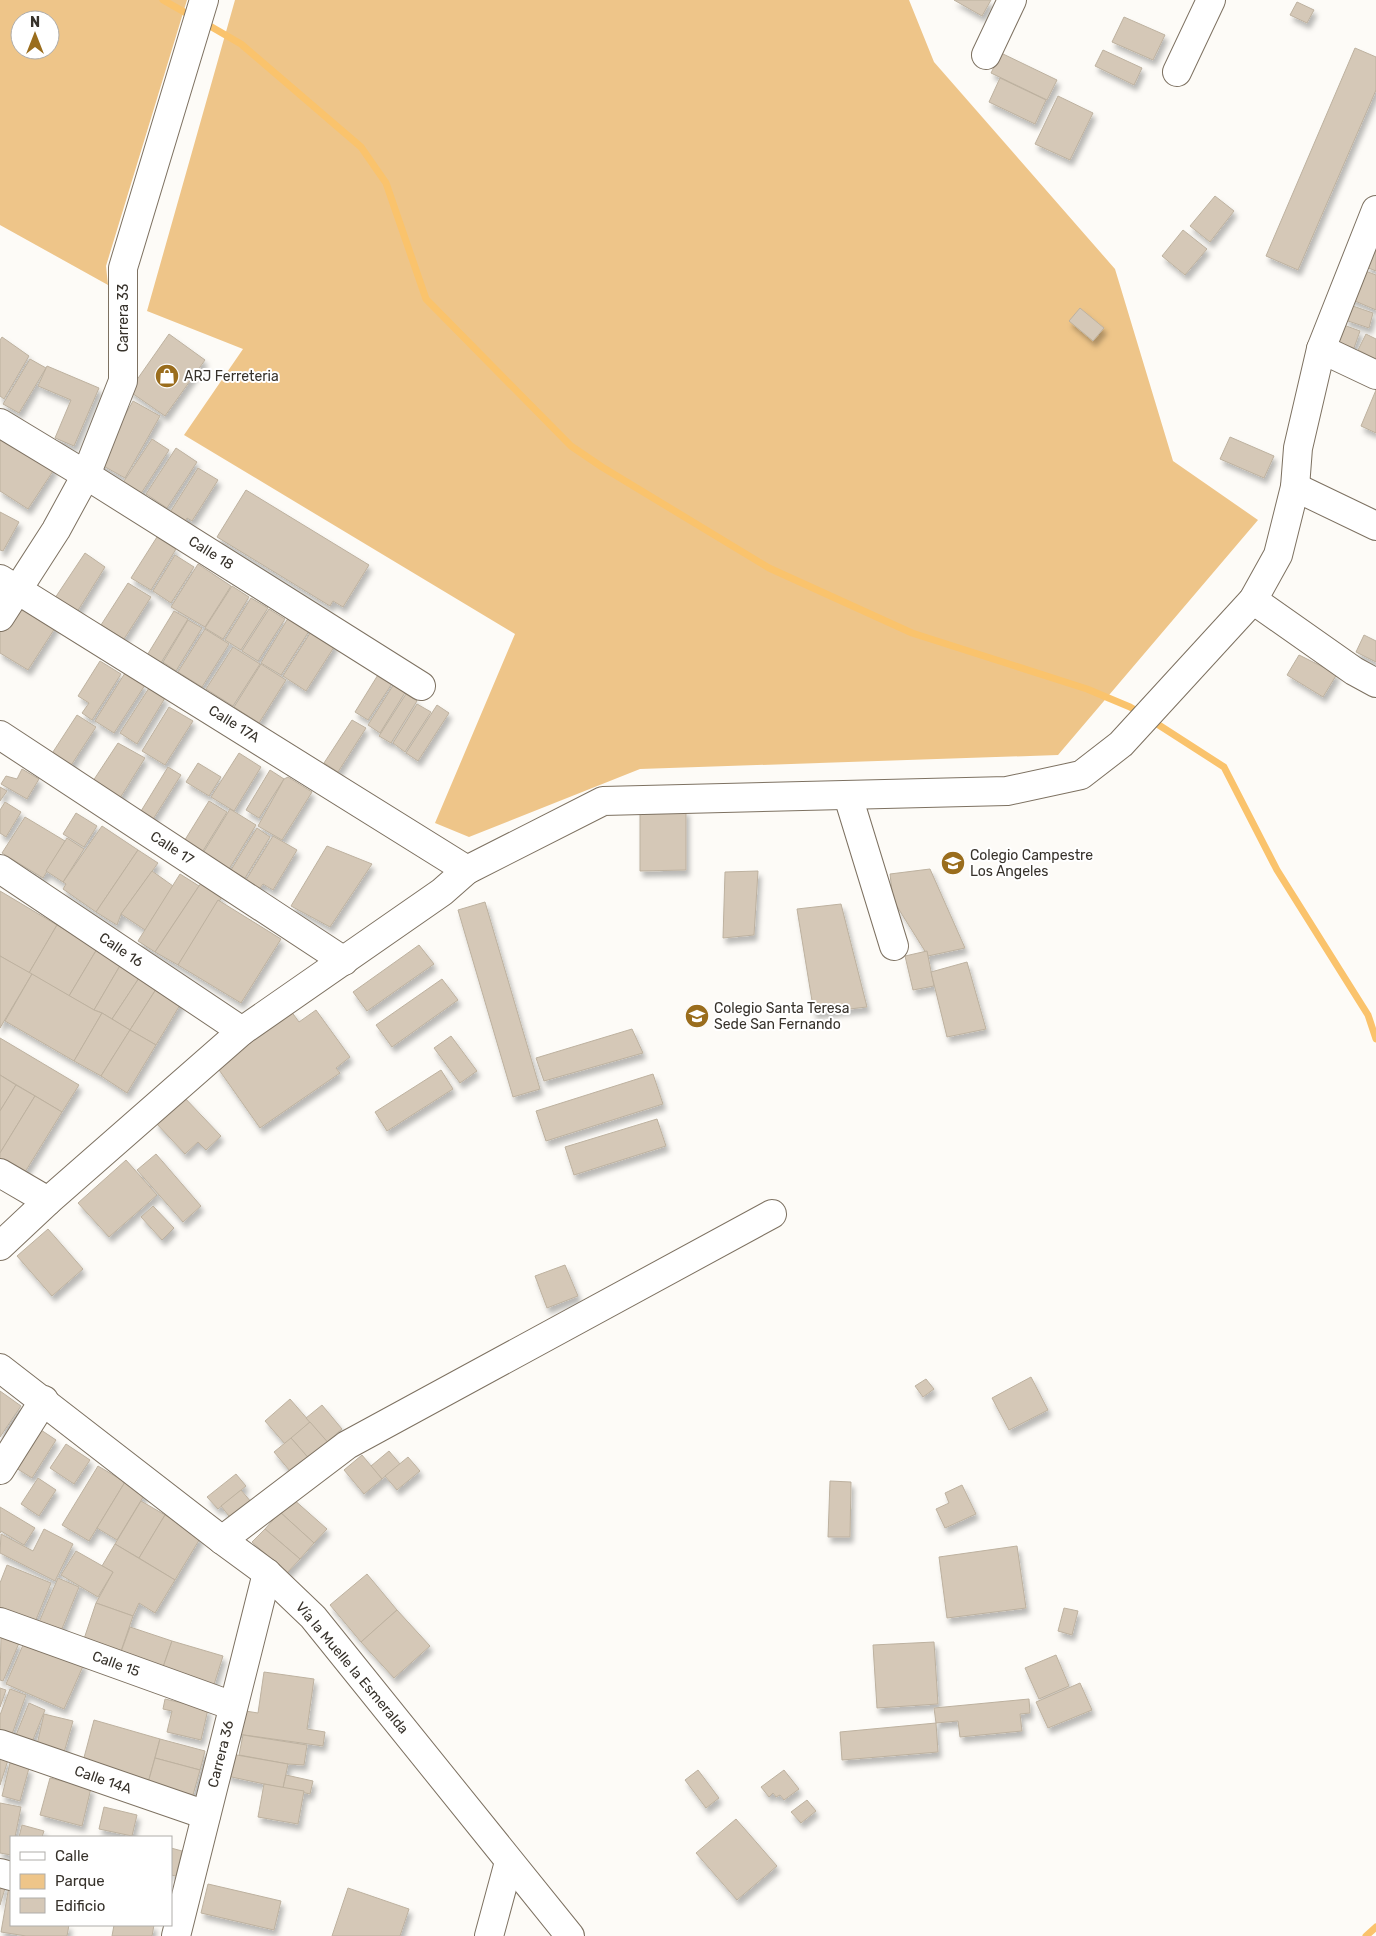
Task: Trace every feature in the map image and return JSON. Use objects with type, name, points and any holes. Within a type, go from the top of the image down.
[{"type":"street","name":"Carrera 33","points":[[0,617],[8,584],[56,530],[86,475],[123,381],[123,268],[204,0]]},
{"type":"street","points":[[986,55],[1012,0]]},
{"type":"street","points":[[1177,72],[1211,0]]},
{"type":"street","points":[[0,1246],[48,1201],[242,1031],[442,892],[467,870],[603,801],[848,796],[1007,790],[1081,775],[1121,744],[1253,600],[1278,555],[1296,487],[1298,448],[1321,349],[1374,220]]},
{"type":"street","points":[[1321,349],[1376,375]]},
{"type":"street","name":"Calle 18","points":[[0,423],[421,686]]},
{"type":"street","points":[[1296,487],[1376,526]]},
{"type":"street","name":"Calle 17A","points":[[8,584],[467,870]]},
{"type":"street","points":[[1253,600],[1354,671],[1376,683]]},
{"type":"street","name":"Calle 17","points":[[0,735],[344,961]]},
{"type":"street","points":[[848,796],[894,946]]},
{"type":"street","name":"Calle 16","points":[[0,869],[242,1031]]},
{"type":"street","points":[[0,1173],[48,1201]]},
{"type":"street","points":[[222,1540],[346,1445],[772,1214]]},
{"type":"street","name":"Vía la Muelle la Esmeralda","points":[[0,1368],[44,1400],[222,1540],[268,1573],[313,1617],[570,1936]]},
{"type":"street","points":[[0,1470],[44,1400]]},
{"type":"street","name":"Carrera 36","points":[[176,1919],[206,1815],[268,1573]]},
{"type":"street","name":"Calle 15","points":[[0,1622],[233,1706]]},
{"type":"street","name":"Calle 14A","points":[[0,1744],[206,1815]]},
{"type":"street","points":[[489,1936],[509,1862]]},
{"type":"green space","points":[[0,0],[187,0],[106,266],[108,285],[0,225]]},
{"type":"green space","points":[[235,0],[909,0],[934,62],[1115,269],[1173,461],[1258,520],[1058,755],[640,769],[469,837],[435,823],[515,634],[184,435],[243,349],[147,311]]},
{"type":"building","points":[[954,0],[991,0],[982,16]]},
{"type":"building","points":[[1297,2],[1314,10],[1307,23],[1290,15]]},
{"type":"building","points":[[1124,17],[1165,35],[1153,60],[1112,42]]},
{"type":"building","points":[[1355,48],[1376,57],[1376,90],[1298,270],[1266,256]]},
{"type":"building","points":[[1103,50],[1142,68],[1134,85],[1095,66]]},
{"type":"building","points":[[1001,53],[1057,80],[1047,100],[991,73]]},
{"type":"building","points":[[1000,78],[1046,100],[1035,124],[989,102]]},
{"type":"building","points":[[1058,96],[1093,113],[1070,160],[1035,144]]},
{"type":"building","points":[[1215,196],[1234,211],[1210,242],[1190,226]]},
{"type":"building","points":[[1183,230],[1207,249],[1185,275],[1162,256]]},
{"type":"building","points":[[1373,250],[1376,251],[1376,271],[1366,267]]},
{"type":"building","points":[[1360,269],[1376,275],[1376,310],[1348,298]]},
{"type":"building","points":[[1350,305],[1373,313],[1369,328],[1345,320]]},
{"type":"building","points":[[1080,308],[1104,328],[1093,341],[1069,321]]},
{"type":"building","points":[[1341,324],[1360,331],[1354,348],[1335,341]]},
{"type":"building","name":"ARJ Ferreteria","points":[[169,334],[205,360],[165,416],[129,391]]},
{"type":"building","points":[[1366,334],[1376,339],[1376,359],[1358,350]]},
{"type":"building","points":[[2,337],[29,356],[4,399],[0,396],[0,340]]},
{"type":"building","points":[[30,359],[46,368],[19,413],[3,404]]},
{"type":"building","points":[[47,366],[99,388],[74,446],[55,438],[71,400],[38,386]]},
{"type":"building","points":[[1376,390],[1376,433],[1361,426]]},
{"type":"building","points":[[133,401],[160,416],[125,478],[98,463]]},
{"type":"building","points":[[0,434],[55,468],[28,509],[0,491]]},
{"type":"building","points":[[1230,437],[1274,456],[1264,478],[1220,459]]},
{"type":"building","points":[[152,439],[169,450],[140,495],[122,484]]},
{"type":"building","points":[[176,448],[197,462],[167,508],[146,494]]},
{"type":"building","points":[[198,468],[218,480],[192,521],[187,518],[184,524],[169,514]]},
{"type":"building","points":[[246,490],[369,565],[343,607],[333,601],[330,606],[217,537]]},
{"type":"building","points":[[0,512],[19,522],[3,551],[0,550]]},
{"type":"building","points":[[157,537],[176,549],[151,590],[131,578]]},
{"type":"building","points":[[85,553],[105,567],[77,612],[55,598]]},
{"type":"building","points":[[175,555],[194,567],[171,603],[153,591]]},
{"type":"building","points":[[198,564],[231,586],[205,627],[171,607]]},
{"type":"building","points":[[128,583],[151,597],[124,639],[101,625]]},
{"type":"building","points":[[232,586],[249,597],[223,639],[205,628]]},
{"type":"building","points":[[251,598],[268,608],[241,650],[225,640]]},
{"type":"building","points":[[16,600],[57,625],[28,670],[0,653],[0,625]]},
{"type":"building","points":[[269,609],[285,619],[258,661],[242,651]]},
{"type":"building","points":[[174,611],[188,619],[159,666],[146,657]]},
{"type":"building","points":[[290,615],[311,628],[281,675],[261,663]]},
{"type":"building","points":[[188,620],[202,628],[176,671],[163,662]]},
{"type":"building","points":[[205,629],[229,644],[202,687],[178,672]]},
{"type":"building","points":[[312,630],[336,644],[306,691],[283,676]]},
{"type":"building","points":[[1364,635],[1376,641],[1376,662],[1356,652]]},
{"type":"building","points":[[233,647],[260,664],[233,706],[206,689]]},
{"type":"building","points":[[1299,655],[1337,674],[1323,697],[1287,675]]},
{"type":"building","points":[[100,661],[121,674],[92,720],[82,713],[89,703],[78,696]]},
{"type":"building","points":[[261,664],[286,680],[259,723],[234,707]]},
{"type":"building","points":[[381,670],[395,679],[368,720],[355,712]]},
{"type":"building","points":[[125,673],[145,685],[114,733],[95,721]]},
{"type":"building","points":[[394,684],[406,691],[380,733],[368,725]]},
{"type":"building","points":[[149,688],[165,698],[137,744],[120,733]]},
{"type":"building","points":[[406,694],[417,701],[391,743],[379,736]]},
{"type":"building","points":[[417,704],[431,712],[405,752],[393,743]]},
{"type":"building","points":[[437,705],[449,713],[418,761],[406,753]]},
{"type":"building","points":[[169,707],[193,721],[165,765],[142,751]]},
{"type":"building","points":[[77,715],[96,727],[70,767],[51,755]]},
{"type":"building","points":[[352,720],[366,728],[338,772],[324,763]]},
{"type":"building","points":[[118,743],[145,758],[120,798],[93,781]]},
{"type":"building","points":[[239,753],[261,767],[234,811],[211,797]]},
{"type":"building","points":[[198,763],[221,777],[209,796],[186,782]]},
{"type":"building","points":[[168,767],[181,775],[150,824],[138,816]]},
{"type":"building","points":[[22,769],[39,779],[27,799],[1,784],[6,776],[17,779]]},
{"type":"building","points":[[270,770],[284,779],[259,818],[246,810]]},
{"type":"building","points":[[288,777],[312,792],[282,840],[258,826],[284,779]]},
{"type":"building","points":[[0,787],[7,791],[0,801]]},
{"type":"building","points":[[209,801],[227,812],[201,854],[183,843]]},
{"type":"building","points":[[5,802],[21,812],[6,837],[0,833],[0,810]]},
{"type":"building","points":[[230,809],[256,825],[229,869],[203,853]]},
{"type":"building","points":[[640,810],[686,810],[686,870],[640,871]]},
{"type":"building","points":[[76,813],[97,826],[84,847],[63,834]]},
{"type":"building","points":[[25,817],[65,841],[43,878],[2,853]]},
{"type":"building","points":[[102,826],[138,850],[96,912],[63,889],[66,884],[63,882]]},
{"type":"building","points":[[257,828],[270,837],[245,878],[231,870]]},
{"type":"building","points":[[273,836],[297,850],[273,890],[263,884],[260,888],[246,880]]},
{"type":"building","points":[[67,838],[84,849],[63,882],[46,871]]},
{"type":"building","points":[[327,846],[372,864],[330,927],[291,906]]},
{"type":"building","points":[[138,850],[158,863],[121,914],[117,925],[96,912]]},
{"type":"building","points":[[930,869],[965,948],[928,956],[893,900],[890,874]]},
{"type":"building","points":[[152,871],[173,886],[145,930],[121,914]]},
{"type":"building","points":[[758,871],[754,935],[723,938],[725,872]]},
{"type":"building","points":[[180,874],[199,886],[155,952],[138,941]]},
{"type":"building","points":[[201,883],[222,897],[178,965],[155,952]]},
{"type":"building","points":[[0,891],[57,925],[29,973],[0,956]]},
{"type":"building","points":[[218,900],[281,939],[241,1003],[178,965]]},
{"type":"building","points":[[485,902],[540,1089],[513,1097],[458,910]]},
{"type":"building","points":[[841,904],[867,1007],[814,1013],[797,909]]},
{"type":"building","points":[[57,925],[97,949],[69,996],[29,973]]},
{"type":"building","points":[[419,945],[434,964],[367,1011],[353,992]]},
{"type":"building","points":[[97,949],[121,964],[94,1010],[69,996]]},
{"type":"building","points":[[927,951],[934,986],[913,990],[905,956]]},
{"type":"building","points":[[0,956],[32,974],[0,1028]]},
{"type":"building","points":[[967,962],[986,1029],[947,1037],[931,972]]},
{"type":"building","points":[[121,964],[143,972],[112,1019],[94,1010]]},
{"type":"building","points":[[143,972],[160,983],[130,1030],[112,1019]]},
{"type":"building","points":[[32,974],[102,1013],[74,1061],[5,1021]]},
{"type":"building","points":[[442,979],[458,1000],[392,1047],[376,1025]]},
{"type":"building","points":[[160,983],[183,1000],[156,1045],[130,1030]]},
{"type":"building","points":[[316,1010],[350,1057],[336,1068],[340,1073],[260,1128],[217,1067],[291,1011],[299,1022]]},
{"type":"building","points":[[102,1013],[130,1030],[101,1076],[74,1061]]},
{"type":"building","points":[[632,1029],[643,1053],[544,1081],[536,1058]]},
{"type":"building","points":[[130,1030],[156,1045],[127,1093],[101,1076]]},
{"type":"building","points":[[451,1036],[477,1071],[460,1083],[434,1048]]},
{"type":"building","points":[[0,1038],[79,1085],[62,1112],[0,1075]]},
{"type":"building","points":[[441,1070],[453,1089],[387,1131],[375,1112]]},
{"type":"building","points":[[653,1074],[663,1104],[546,1141],[536,1111]]},
{"type":"building","points":[[0,1075],[16,1085],[0,1111]]},
{"type":"building","points":[[16,1085],[35,1096],[0,1153],[0,1111]]},
{"type":"building","points":[[35,1096],[62,1112],[22,1177],[0,1163],[0,1153]]},
{"type":"building","points":[[183,1096],[221,1136],[206,1150],[198,1142],[185,1154],[155,1122]]},
{"type":"building","points":[[657,1119],[666,1146],[574,1175],[565,1147]]},
{"type":"building","points":[[156,1154],[201,1206],[183,1222],[137,1170]]},
{"type":"building","points":[[126,1160],[157,1195],[109,1237],[78,1203]]},
{"type":"building","points":[[153,1206],[174,1228],[162,1240],[141,1217]]},
{"type":"building","points":[[48,1229],[83,1269],[52,1296],[17,1256]]},
{"type":"building","points":[[565,1265],[578,1296],[547,1308],[535,1276]]},
{"type":"building","points":[[1031,1377],[1048,1410],[1009,1430],[992,1398]]},
{"type":"building","points":[[926,1379],[934,1389],[923,1397],[915,1386]]},
{"type":"building","points":[[0,1391],[21,1406],[0,1437]]},
{"type":"building","points":[[290,1399],[310,1422],[285,1444],[265,1421]]},
{"type":"building","points":[[322,1405],[342,1429],[327,1442],[306,1418]]},
{"type":"building","points":[[310,1422],[331,1446],[312,1462],[291,1438]]},
{"type":"building","points":[[41,1430],[56,1440],[32,1478],[16,1468]]},
{"type":"building","points":[[291,1438],[312,1462],[295,1477],[274,1452]]},
{"type":"building","points":[[66,1444],[90,1460],[74,1484],[50,1468]]},
{"type":"building","points":[[389,1451],[400,1464],[382,1479],[371,1466]]},
{"type":"building","points":[[362,1455],[382,1479],[364,1494],[344,1470]]},
{"type":"building","points":[[408,1457],[420,1471],[397,1490],[385,1476]]},
{"type":"building","points":[[98,1466],[125,1482],[89,1541],[62,1525]]},
{"type":"building","points":[[236,1474],[246,1486],[218,1509],[207,1497]]},
{"type":"building","points":[[38,1478],[56,1490],[39,1516],[21,1504]]},
{"type":"building","points":[[830,1481],[851,1482],[850,1537],[828,1537]]},
{"type":"building","points":[[125,1482],[145,1494],[117,1540],[97,1528]]},
{"type":"building","points":[[962,1485],[976,1514],[945,1528],[936,1509],[949,1503],[945,1493]]},
{"type":"building","points":[[241,1490],[252,1503],[232,1520],[221,1506]]},
{"type":"building","points":[[292,1498],[327,1529],[314,1543],[280,1512]]},
{"type":"building","points":[[141,1501],[165,1515],[139,1558],[115,1544]]},
{"type":"building","points":[[0,1507],[35,1528],[24,1545],[1,1531],[0,1533]]},
{"type":"building","points":[[280,1512],[314,1543],[300,1559],[265,1529]]},
{"type":"building","points":[[165,1515],[201,1537],[175,1580],[139,1558]]},
{"type":"building","points":[[44,1529],[73,1544],[55,1581],[0,1553],[1,1534],[33,1551]]},
{"type":"building","points":[[265,1529],[300,1559],[287,1573],[252,1542]]},
{"type":"building","points":[[115,1544],[175,1580],[155,1613],[139,1603],[133,1616],[96,1603],[113,1572],[102,1566]]},
{"type":"building","points":[[1017,1546],[1026,1608],[947,1618],[939,1557]]},
{"type":"building","points":[[76,1551],[113,1572],[98,1597],[61,1575]]},
{"type":"building","points":[[7,1565],[51,1583],[33,1627],[0,1614],[0,1583]]},
{"type":"building","points":[[367,1574],[397,1610],[361,1642],[330,1605]]},
{"type":"building","points":[[58,1578],[79,1587],[59,1636],[37,1627]]},
{"type":"building","points":[[96,1603],[133,1616],[117,1663],[80,1651]]},
{"type":"building","points":[[1064,1608],[1078,1611],[1072,1635],[1058,1631]]},
{"type":"building","points":[[397,1610],[430,1646],[394,1678],[361,1642]]},
{"type":"building","points":[[130,1627],[172,1641],[160,1676],[117,1663]]},
{"type":"building","points":[[1,1635],[19,1643],[3,1681],[0,1680]]},
{"type":"building","points":[[172,1641],[223,1656],[211,1694],[160,1676]]},
{"type":"building","points":[[934,1642],[938,1704],[877,1708],[873,1645]]},
{"type":"building","points":[[23,1645],[38,1651],[41,1646],[84,1664],[64,1709],[6,1684]]},
{"type":"building","points":[[1056,1655],[1069,1686],[1039,1699],[1025,1668]]},
{"type":"building","points":[[264,1672],[314,1679],[307,1729],[325,1732],[323,1746],[230,1733],[233,1709],[258,1713]]},
{"type":"building","points":[[1080,1683],[1092,1710],[1048,1728],[1036,1702]]},
{"type":"building","points":[[0,1688],[6,1690],[0,1707]]},
{"type":"building","points":[[10,1689],[26,1695],[11,1737],[0,1733],[0,1715]]},
{"type":"building","points":[[165,1699],[208,1709],[201,1740],[167,1732],[172,1711],[163,1709]]},
{"type":"building","points":[[1029,1699],[1030,1713],[1020,1714],[1022,1731],[960,1737],[958,1721],[936,1723],[934,1708]]},
{"type":"building","points":[[29,1703],[45,1710],[30,1747],[14,1740]]},
{"type":"building","points":[[44,1714],[73,1721],[63,1756],[36,1749]]},
{"type":"building","points":[[94,1720],[160,1739],[148,1783],[82,1765]]},
{"type":"building","points":[[936,1723],[938,1752],[842,1760],[840,1732]]},
{"type":"building","points":[[243,1735],[307,1745],[304,1765],[239,1755]]},
{"type":"building","points":[[160,1739],[205,1751],[200,1770],[155,1758]]},
{"type":"building","points":[[231,1754],[288,1764],[283,1788],[227,1776]]},
{"type":"building","points":[[0,1758],[8,1760],[0,1785]]},
{"type":"building","points":[[155,1758],[200,1770],[193,1795],[148,1783]]},
{"type":"building","points":[[10,1763],[29,1768],[20,1801],[2,1796]]},
{"type":"building","points":[[698,1770],[719,1798],[706,1808],[685,1780]]},
{"type":"building","points":[[784,1770],[799,1789],[784,1800],[780,1795],[776,1797],[773,1793],[769,1797],[761,1787]]},
{"type":"building","points":[[286,1775],[313,1781],[310,1794],[283,1788]]},
{"type":"building","points":[[50,1778],[91,1788],[82,1826],[40,1815]]},
{"type":"building","points":[[264,1784],[304,1791],[298,1824],[258,1817]]},
{"type":"building","points":[[807,1800],[816,1811],[801,1823],[791,1812]]},
{"type":"building","points":[[0,1803],[21,1807],[15,1836],[10,1836],[10,1855],[0,1853]]},
{"type":"building","points":[[104,1807],[137,1815],[132,1836],[99,1829]]},
{"type":"building","points":[[736,1819],[777,1866],[737,1900],[696,1853]]},
{"type":"building","points":[[22,1825],[44,1831],[42,1836],[19,1836]]},
{"type":"building","points":[[172,1848],[182,1851],[176,1876],[172,1875]]},
{"type":"building","points":[[0,1884],[6,1885],[0,1905]]},
{"type":"building","points":[[208,1884],[281,1901],[274,1930],[201,1913]]},
{"type":"building","points":[[9,1886],[10,1926],[69,1926],[67,1936],[26,1936],[1,1932]]},
{"type":"building","points":[[348,1888],[409,1909],[400,1936],[332,1936]]},
{"type":"building","points":[[114,1926],[154,1926],[152,1936],[112,1936]]},
{"type":"waterway","points":[[163,0],[193,17]]},
{"type":"waterway","points":[[203,22],[241,44],[361,147],[386,183],[426,299],[571,446],[602,467],[769,568],[912,633],[1087,689],[1142,714]]},
{"type":"waterway","points":[[1151,720],[1224,767],[1277,870],[1368,1015],[1376,1039]]},
{"type":"waterway","points":[[1366,1936],[1376,1927]]},
{"type":"place","name":"ARJ Ferreteria","points":[[167,376]]},
{"type":"place","name":"Colegio Campestre Los Angeles","points":[[953,863]]},
{"type":"place","name":"Colegio Santa Teresa Sede San Fernando","points":[[697,1016]]}]
